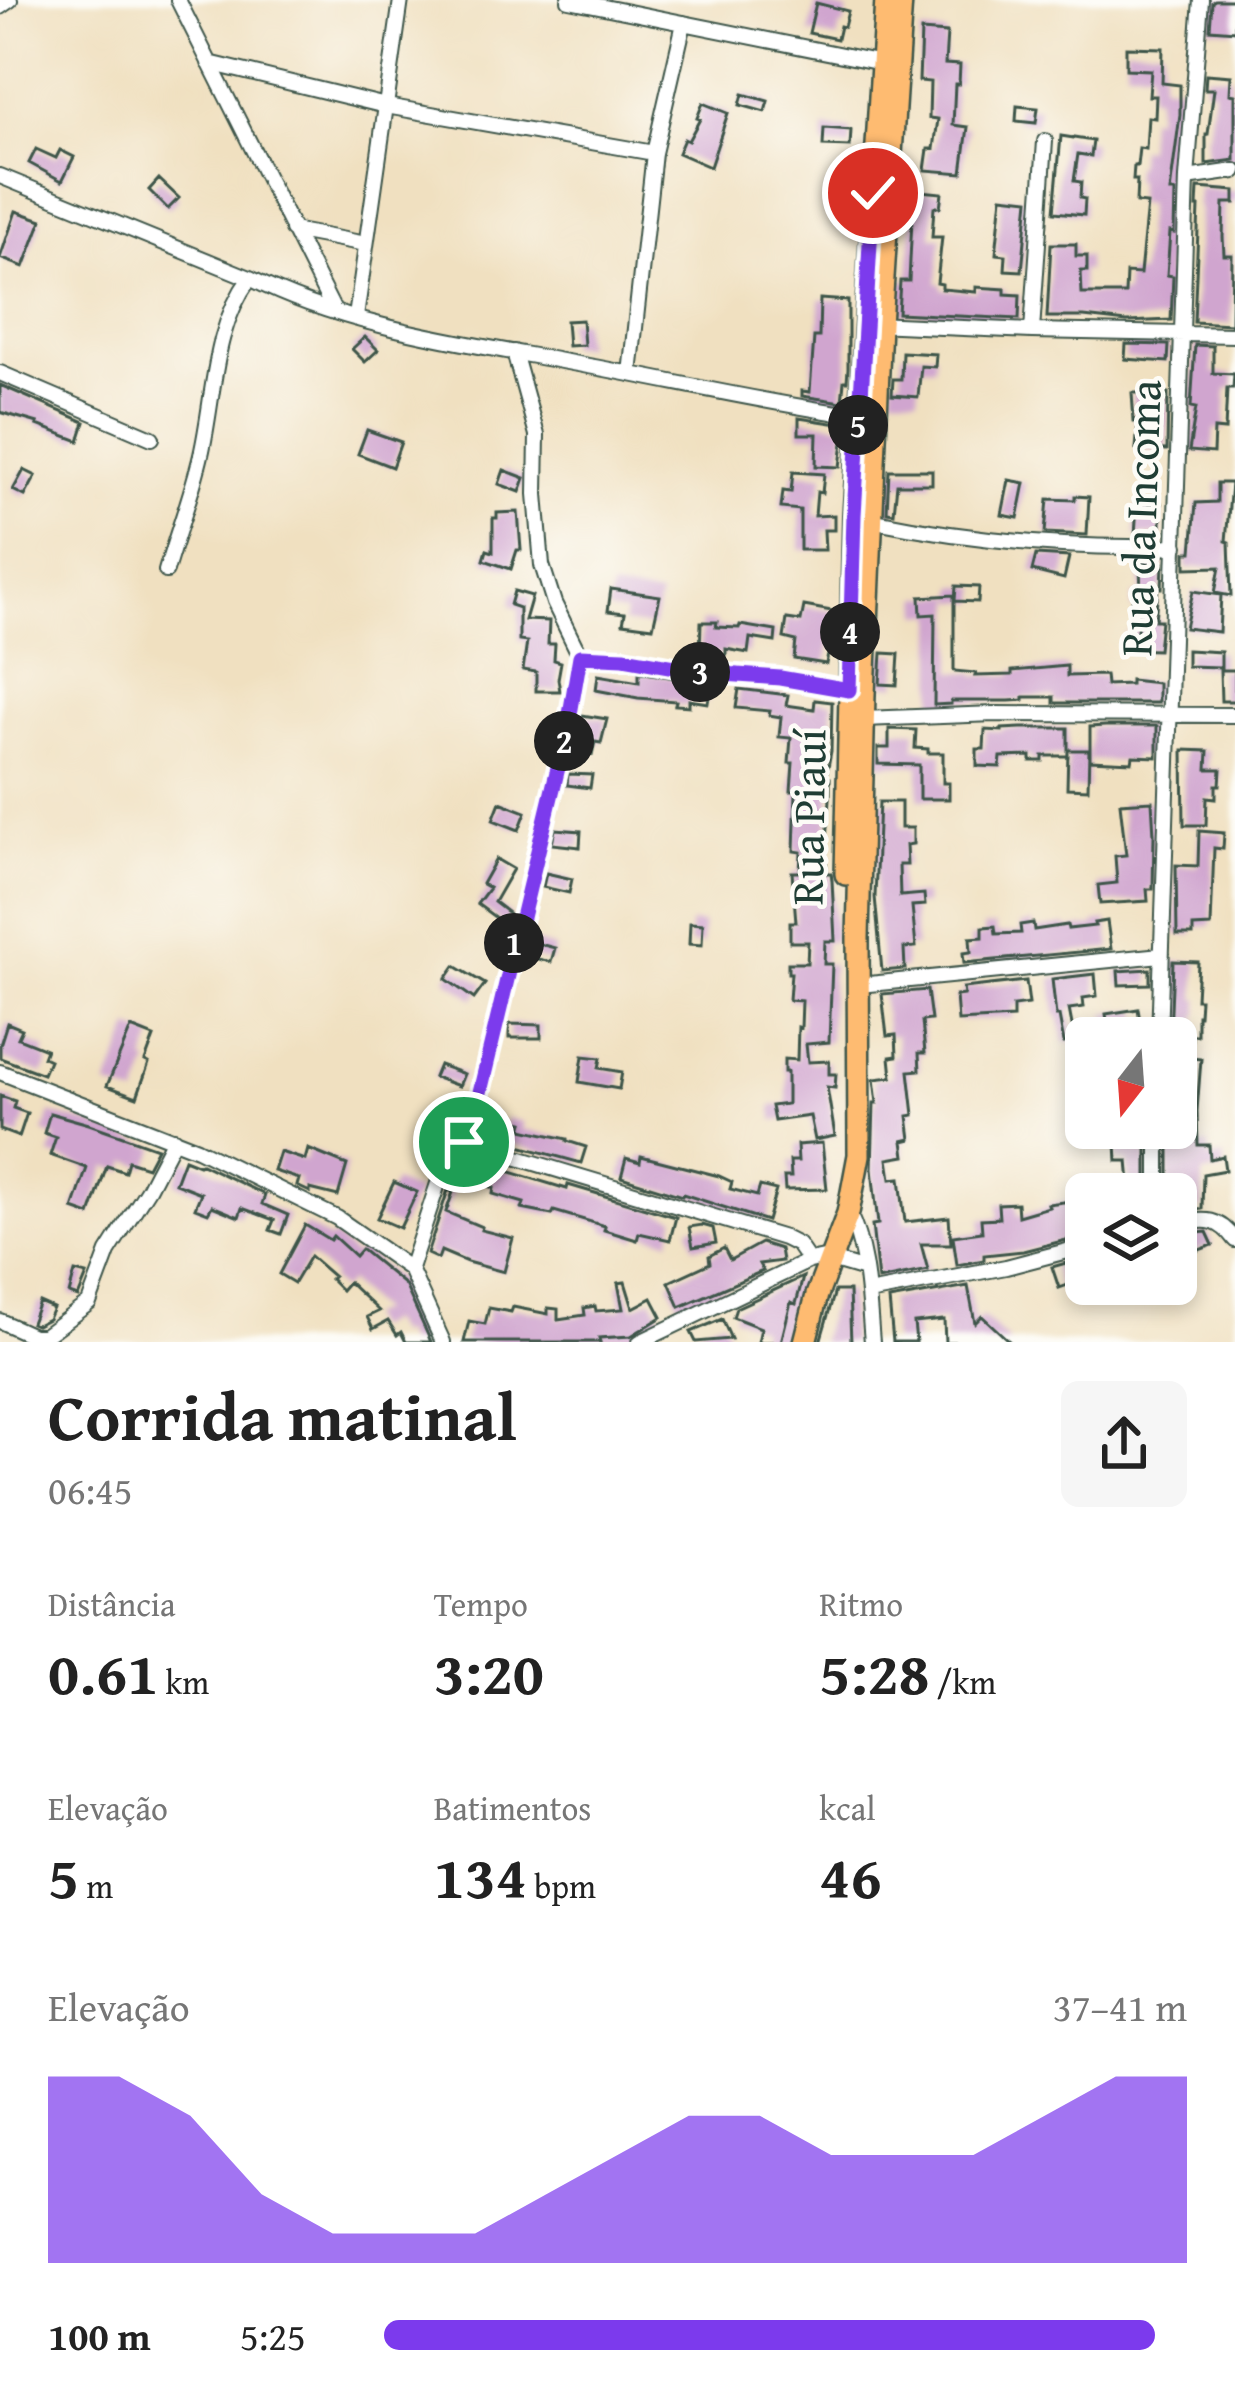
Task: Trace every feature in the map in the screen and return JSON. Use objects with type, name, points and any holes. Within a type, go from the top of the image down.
[{"type":"main road","name":"Rua Piauí","points":[[845,1208],[860,1155],[863,718],[872,324],[886,0]]},
{"type":"main road","points":[[872,324],[901,0]]},
{"type":"main road","name":"Rua Piauí","points":[[845,1208],[849,1122],[845,813],[859,416],[872,324]]},
{"type":"main road","points":[[802,1342],[821,1259],[845,1208]]},
{"type":"street","points":[[0,7],[10,0]]},
{"type":"street","points":[[178,0],[334,311]]},
{"type":"street","points":[[356,317],[401,0]]},
{"type":"street","points":[[569,0],[640,7],[684,23],[882,63]]},
{"type":"street","name":"Rua da Incoma","points":[[1160,1017],[1187,178],[1201,0]]},
{"type":"street","points":[[630,374],[654,153],[684,23]]},
{"type":"street","points":[[209,62],[386,106],[654,153]]},
{"type":"street","points":[[1033,332],[1046,141]]},
{"type":"street","points":[[1187,178],[1235,171]]},
{"type":"street","points":[[0,176],[286,297],[401,330],[859,416]]},
{"type":"street","points":[[292,230],[366,244]]},
{"type":"street","points":[[166,571],[201,455],[216,360],[230,313],[250,278]]},
{"type":"street","points":[[872,324],[1235,335]]},
{"type":"street","points":[[468,1142],[568,726],[580,656],[542,565],[537,435],[514,352]]},
{"type":"street","points":[[0,373],[152,437]]},
{"type":"street","points":[[870,520],[1061,547],[1176,546]]},
{"type":"street","points":[[580,656],[849,690]]},
{"type":"street","points":[[863,718],[1235,715]]},
{"type":"street","points":[[859,985],[1161,955]]},
{"type":"street","points":[[0,1072],[174,1139],[337,1218],[410,1269],[443,1342]]},
{"type":"street","points":[[0,1321],[44,1336],[89,1304],[108,1252],[174,1139]]},
{"type":"street","points":[[410,1269],[445,1162],[455,1147],[468,1142],[784,1238],[821,1259],[865,1270]]},
{"type":"street","points":[[845,1208],[856,1230],[865,1270],[872,1342]]},
{"type":"street","points":[[1197,1223],[1214,1222],[1235,1240]]},
{"type":"street","points":[[868,1294],[1065,1252]]},
{"type":"street","points":[[640,1342],[821,1259]]},
{"type":"building","points":[[1215,0],[1235,0],[1235,31],[1210,29]]},
{"type":"building","points":[[816,3],[848,11],[837,39],[809,33]]},
{"type":"building","points":[[921,31],[947,33],[945,64],[960,65],[953,125],[968,127],[962,173],[925,170],[938,119],[929,118],[930,82],[919,81]]},
{"type":"building","points":[[1126,47],[1163,48],[1162,83],[1180,85],[1170,192],[1175,192],[1167,275],[1173,276],[1171,320],[1047,317],[1051,244],[1076,244],[1076,256],[1087,256],[1087,271],[1081,271],[1082,294],[1125,294],[1126,273],[1140,274],[1147,204],[1136,203],[1134,166],[1139,148],[1146,149],[1148,117],[1155,118],[1156,96],[1149,96],[1151,70],[1126,69]]},
{"type":"building","points":[[1206,74],[1231,76],[1235,160],[1206,164],[1214,89],[1205,89]]},
{"type":"building","points":[[743,94],[768,101],[765,112],[740,105]]},
{"type":"building","points":[[703,103],[728,113],[710,167],[678,153],[700,119]]},
{"type":"building","points":[[1017,106],[1038,108],[1036,123],[1016,121]]},
{"type":"building","points":[[824,128],[851,130],[850,147],[823,146]]},
{"type":"building","points":[[1061,136],[1093,141],[1091,156],[1078,154],[1074,181],[1081,182],[1084,215],[1054,212]]},
{"type":"building","points":[[36,149],[56,158],[60,150],[74,157],[62,181],[29,163]]},
{"type":"building","points":[[159,179],[179,198],[168,209],[149,190]]},
{"type":"building","points":[[1198,188],[1235,191],[1235,203],[1224,203],[1224,255],[1232,255],[1231,324],[1194,322]]},
{"type":"building","points":[[910,190],[942,193],[940,207],[934,207],[932,237],[942,237],[937,283],[942,289],[1005,289],[1005,294],[1020,295],[1019,319],[898,313],[900,281],[909,281]]},
{"type":"building","points":[[1002,196],[1029,199],[1022,271],[1005,270],[1006,255],[996,254]]},
{"type":"building","points":[[16,211],[42,220],[24,267],[0,258]]},
{"type":"building","points":[[820,299],[848,301],[848,368],[842,402],[802,396],[802,391],[810,392]]},
{"type":"building","points":[[582,320],[584,345],[568,346],[566,321]]},
{"type":"building","points":[[365,337],[378,350],[365,362],[352,349]]},
{"type":"building","points":[[1126,344],[1169,345],[1168,362],[1125,359]]},
{"type":"building","points":[[1195,345],[1213,346],[1213,373],[1234,374],[1233,388],[1227,388],[1225,430],[1214,429],[1213,453],[1189,451],[1196,408],[1191,407]]},
{"type":"building","points":[[902,352],[936,354],[935,367],[921,366],[918,397],[892,395],[893,379],[901,379]]},
{"type":"building","points":[[0,385],[85,422],[79,441],[0,412]]},
{"type":"building","points":[[1132,393],[1168,393],[1167,450],[1136,449],[1138,423],[1134,422]]},
{"type":"building","points":[[799,418],[845,425],[840,467],[816,466],[817,434],[799,434]]},
{"type":"building","points":[[367,430],[401,442],[392,467],[358,454]]},
{"type":"building","points":[[24,470],[36,476],[25,496],[13,490]]},
{"type":"building","points":[[504,470],[525,478],[520,492],[499,484]]},
{"type":"building","points":[[889,470],[932,470],[932,484],[897,484],[894,513],[887,512]]},
{"type":"building","points":[[793,472],[824,474],[815,516],[834,515],[834,530],[824,530],[825,550],[800,550],[800,510],[781,508],[783,491],[791,492]]},
{"type":"building","points":[[1009,480],[1025,483],[1018,518],[1002,515]]},
{"type":"building","points":[[1217,483],[1231,483],[1226,541],[1231,596],[1215,593],[1220,567],[1186,568],[1196,503],[1217,502]]},
{"type":"building","points":[[1075,496],[1089,497],[1087,535],[1045,533],[1048,499],[1075,500]]},
{"type":"building","points":[[1161,503],[1161,535],[1135,536],[1137,504]]},
{"type":"building","points":[[518,512],[521,550],[511,569],[484,560],[487,550],[493,552],[493,518],[497,513]]},
{"type":"building","points":[[1036,555],[1069,557],[1064,579],[1032,571]]},
{"type":"building","points":[[1140,563],[1163,563],[1155,620],[1161,620],[1158,650],[1126,649],[1126,632],[1137,632],[1138,609],[1131,608],[1133,595],[1141,596]]},
{"type":"building","points":[[956,586],[979,587],[978,602],[955,601]]},
{"type":"building","points":[[611,589],[660,596],[653,627],[623,623],[625,613],[608,611]]},
{"type":"building","points":[[514,591],[532,596],[525,620],[549,621],[548,644],[555,644],[554,660],[561,662],[560,691],[536,691],[536,672],[523,670],[527,642],[519,641],[519,608],[510,605]]},
{"type":"building","points":[[1193,591],[1221,595],[1219,632],[1185,628]]},
{"type":"building","points":[[954,595],[954,671],[1012,675],[1012,671],[1067,666],[1067,676],[1105,675],[1106,685],[1130,684],[1130,680],[1158,683],[1158,703],[1054,703],[1054,697],[1024,697],[934,705],[935,614],[921,615],[920,597]]},
{"type":"building","points":[[804,606],[837,612],[826,664],[794,659],[796,641],[784,638],[787,619],[801,621]]},
{"type":"building","points":[[701,622],[776,631],[775,642],[750,638],[748,653],[726,649],[726,655],[700,653]]},
{"type":"building","points":[[1187,650],[1221,652],[1221,667],[1187,666]]},
{"type":"building","points":[[882,653],[899,654],[897,685],[880,684]]},
{"type":"building","points":[[1220,670],[1235,670],[1235,701],[1221,701]]},
{"type":"building","points":[[639,672],[711,684],[708,703],[689,700],[689,706],[675,705],[676,701],[596,690],[598,675],[639,682]]},
{"type":"building","points":[[739,689],[788,695],[786,705],[814,709],[815,700],[832,702],[826,854],[835,941],[825,941],[824,964],[832,964],[829,1042],[806,1044],[808,1062],[829,1061],[829,1074],[836,1074],[835,1088],[827,1087],[835,1136],[815,1140],[810,1116],[774,1121],[771,1106],[787,1104],[784,1059],[797,1060],[801,1028],[802,1001],[789,1000],[788,963],[807,963],[808,942],[790,942],[790,922],[796,922],[792,872],[800,872],[801,852],[794,851],[791,738],[779,737],[781,717],[769,715],[770,711],[736,708]]},
{"type":"building","points":[[582,715],[607,719],[601,743],[595,742],[592,755],[573,752]]},
{"type":"building","points":[[1157,726],[1157,757],[1133,756],[1132,762],[1090,760],[1090,727]]},
{"type":"building","points":[[1068,728],[1068,756],[1043,756],[1043,761],[1031,761],[1031,756],[1001,757],[1000,767],[977,766],[977,749],[984,749],[985,730]]},
{"type":"building","points":[[889,729],[916,730],[915,748],[943,753],[943,783],[949,783],[949,799],[919,799],[919,765],[878,764],[878,748],[889,748]]},
{"type":"building","points":[[1068,750],[1089,750],[1088,789],[1067,788]]},
{"type":"building","points":[[1183,750],[1208,751],[1207,769],[1221,769],[1216,798],[1207,797],[1206,825],[1184,825]]},
{"type":"building","points":[[568,774],[592,775],[590,788],[567,785]]},
{"type":"building","points":[[1152,801],[1153,889],[1147,889],[1148,901],[1100,904],[1098,885],[1117,883],[1115,856],[1126,855],[1120,803]]},
{"type":"building","points":[[500,802],[526,812],[519,830],[493,820]]},
{"type":"building","points":[[879,802],[901,802],[901,828],[913,828],[913,844],[906,845],[907,865],[899,865],[900,896],[924,894],[925,905],[912,906],[916,947],[904,948],[905,969],[882,971],[875,897]]},
{"type":"building","points":[[555,829],[581,831],[580,847],[552,844]]},
{"type":"building","points":[[1199,831],[1224,833],[1223,849],[1214,848],[1211,926],[1193,927],[1193,935],[1177,935],[1176,865],[1198,866]]},
{"type":"building","points":[[496,859],[513,869],[494,902],[511,915],[504,924],[477,904],[489,888],[482,884]]},
{"type":"building","points":[[546,873],[572,879],[569,893],[543,887]]},
{"type":"building","points":[[1107,921],[1111,949],[964,963],[963,953],[971,952],[970,938],[983,937],[983,927],[995,926],[996,934],[1021,933],[1020,925],[1033,923],[1034,930]]},
{"type":"building","points":[[690,923],[703,924],[702,945],[689,944]]},
{"type":"building","points":[[528,941],[555,948],[551,962],[525,956]]},
{"type":"building","points":[[1173,961],[1198,962],[1199,1015],[1171,1017]]},
{"type":"building","points":[[455,966],[485,984],[474,999],[446,979]]},
{"type":"building","points":[[1150,969],[1150,984],[1119,985],[1118,971]]},
{"type":"building","points":[[1095,974],[1097,996],[1083,998],[1084,1007],[1069,1009],[1065,1043],[1056,1016],[1052,979]]},
{"type":"building","points":[[1026,981],[1029,1004],[1013,1006],[1013,1018],[958,1021],[956,996],[964,995],[963,988]]},
{"type":"building","points":[[927,990],[931,1020],[922,1021],[925,1053],[919,1053],[920,1070],[909,1071],[914,1115],[908,1116],[911,1139],[903,1141],[905,1156],[888,1159],[891,1179],[900,1178],[905,1222],[949,1217],[951,1244],[921,1244],[928,1270],[878,1280],[872,1225],[878,1224],[872,1169],[874,1079],[892,1077],[890,1057],[897,1056],[896,1035],[887,1036],[882,994]]},
{"type":"building","points":[[1138,1009],[1139,1017],[1106,1017]]},
{"type":"building","points":[[7,1023],[22,1029],[18,1038],[46,1049],[43,1057],[49,1060],[43,1074],[0,1058]]},
{"type":"building","points":[[509,1024],[541,1025],[541,1038],[509,1038]]},
{"type":"building","points":[[131,1028],[154,1037],[137,1097],[107,1086]]},
{"type":"building","points":[[583,1056],[601,1058],[599,1068],[622,1072],[619,1089],[579,1082]]},
{"type":"building","points":[[1197,1059],[1201,1059],[1197,1111]]},
{"type":"building","points":[[439,1065],[464,1074],[459,1086],[434,1077]]},
{"type":"building","points":[[0,1096],[15,1101],[13,1108],[27,1113],[19,1137],[0,1130]]},
{"type":"building","points":[[1197,1111],[1198,1145],[1209,1145],[1210,1159],[1223,1156],[1225,1170],[1203,1174],[1202,1209],[1197,1210],[1197,1173],[1169,1173],[1169,1149],[1197,1149]]},
{"type":"building","points":[[50,1113],[157,1148],[147,1167],[128,1161],[125,1172],[107,1166],[90,1215],[73,1209],[87,1168],[50,1155],[56,1137],[44,1133]]},
{"type":"building","points":[[506,1118],[524,1122],[522,1129],[586,1147],[581,1163],[501,1141]]},
{"type":"building","points":[[822,1143],[827,1189],[785,1190],[784,1177],[791,1177],[790,1161],[798,1161],[797,1145]]},
{"type":"building","points":[[308,1149],[347,1165],[338,1196],[310,1192],[297,1186],[299,1179],[274,1171],[280,1152],[305,1160]]},
{"type":"building","points":[[1116,1149],[1147,1149],[1147,1173],[1129,1173],[1128,1161],[1117,1161]]},
{"type":"building","points":[[641,1156],[719,1176],[732,1182],[730,1189],[757,1196],[760,1186],[776,1190],[767,1221],[621,1177],[626,1158],[640,1162]]},
{"type":"building","points":[[184,1159],[265,1195],[262,1204],[288,1215],[281,1234],[270,1230],[274,1220],[242,1208],[239,1217],[212,1206],[208,1213],[195,1208],[201,1193],[175,1183]]},
{"type":"building","points":[[494,1167],[676,1217],[670,1240],[639,1233],[637,1240],[554,1211],[552,1215],[522,1209],[524,1203],[493,1194],[489,1186]]},
{"type":"building","points":[[394,1182],[417,1192],[400,1228],[377,1218]]},
{"type":"building","points":[[448,1190],[453,1192],[446,1212],[481,1230],[513,1238],[504,1272],[441,1251],[438,1259],[427,1254]]},
{"type":"building","points":[[1065,1202],[1065,1240],[984,1255],[984,1260],[957,1265],[953,1236],[982,1232],[981,1219],[999,1218],[998,1204],[1017,1203],[1018,1216]]},
{"type":"building","points":[[305,1225],[330,1240],[333,1236],[355,1256],[361,1249],[405,1285],[431,1342],[406,1342],[388,1321],[373,1329],[367,1317],[379,1311],[348,1282],[341,1290],[310,1256],[294,1283],[279,1274]]},
{"type":"building","points":[[689,1227],[713,1228],[716,1243],[693,1247]]},
{"type":"building","points":[[1207,1232],[1213,1245],[1197,1251],[1197,1233]]},
{"type":"building","points":[[761,1243],[780,1249],[782,1261],[759,1264],[763,1271],[680,1307],[669,1282],[710,1263],[709,1256],[724,1248],[730,1260]]},
{"type":"building","points":[[1065,1263],[1065,1286],[1059,1288],[1052,1267]]},
{"type":"building","points":[[75,1272],[87,1275],[78,1297],[69,1294]]},
{"type":"building","points":[[803,1277],[781,1342],[758,1342],[761,1328],[733,1317],[736,1308]]},
{"type":"building","points":[[625,1282],[633,1308],[652,1298],[662,1317],[631,1336],[599,1338],[600,1342],[464,1342],[469,1321],[485,1324],[489,1308],[548,1314],[548,1308],[558,1309],[558,1319],[585,1315],[584,1308],[595,1306],[596,1311],[623,1309],[618,1283]]},
{"type":"building","points":[[968,1286],[975,1323],[982,1316],[1010,1342],[945,1342],[944,1320],[914,1323],[916,1342],[893,1342],[889,1300]]},
{"type":"building","points":[[835,1291],[849,1291],[851,1342],[820,1342]]},
{"type":"building","points":[[39,1302],[53,1308],[48,1319],[36,1325],[31,1323]]},
{"type":"building","points":[[722,1319],[731,1339],[696,1342],[691,1332]]},
{"type":"route","points":[[464,1142],[468,1142],[568,726],[580,656],[849,690],[873,193]]}]
